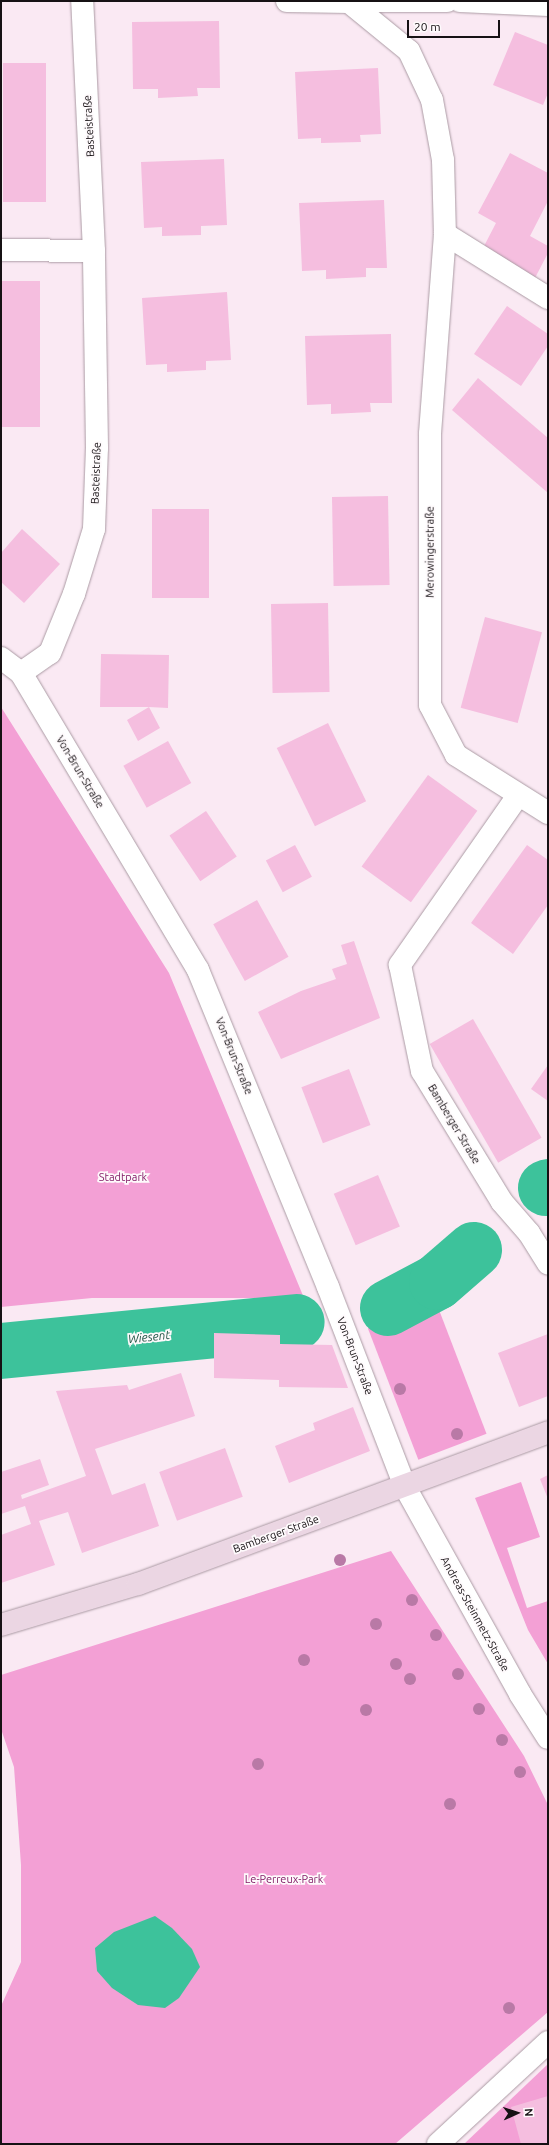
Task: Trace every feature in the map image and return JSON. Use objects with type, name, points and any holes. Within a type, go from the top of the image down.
[{"type":"street","name":"Basteistraße","points":[[21,673],[50,653],[74,594],[94,529],[97,448],[94,251],[82,1]]},
{"type":"street","points":[[287,1],[447,1]]},
{"type":"street","points":[[460,1],[548,5]]},
{"type":"street","name":"Merowingerstraße","points":[[349,2],[410,51],[432,100],[442,160],[445,234],[430,434],[430,706],[456,755],[517,797],[548,813]]},
{"type":"street","points":[[445,234],[548,298]]},
{"type":"street","points":[[1,250],[94,251]]},
{"type":"street","name":"Von-Brun-Straße","points":[[1,658],[21,673],[198,970],[328,1287],[405,1487]]},
{"type":"street","name":"Bamberger Straße","points":[[517,797],[400,965],[422,1071],[502,1202],[529,1233],[548,1264]]},
{"type":"street","name":"Bamberger Straße","points":[[1,1625],[138,1584],[405,1487],[548,1432]]},
{"type":"street","name":"Andreas-Steinmetz-Straße","points":[[405,1487],[516,1687],[548,1738]]},
{"type":"street","points":[[438,2144],[548,2042]]},
{"type":"green space","name":"Stadtpark","points":[[1,707],[169,973],[304,1298],[92,1298],[1,1307]]},
{"type":"green space","points":[[436,1302],[487,1434],[418,1460],[368,1328]]},
{"type":"green space","points":[[521,1482],[540,1537],[507,1548],[527,1608],[548,1601],[548,1664],[528,1630],[475,1498]]},
{"type":"green space","name":"Le-Perreux-Park","points":[[391,1551],[524,1756],[548,1805],[548,2012],[395,2144],[1,2144],[1,2006],[21,1962],[21,1865],[14,1767],[1,1729],[1,1675]]},
{"type":"green space","points":[[548,2064],[548,2144],[464,2144]]},
{"type":"shaded area","points":[[155,1916],[172,1928],[192,1949],[200,1967],[179,1998],[165,2008],[138,2005],[112,1988],[97,1971],[95,1948],[114,1932]]},
{"type":"building","points":[[219,21],[220,88],[197,88],[198,96],[158,98],[158,89],[133,89],[132,22]]},
{"type":"building","points":[[515,32],[548,45],[548,93],[543,105],[493,85]]},
{"type":"building","points":[[3,63],[46,63],[46,202],[3,202]]},
{"type":"building","points":[[378,68],[381,134],[360,135],[361,142],[321,143],[321,138],[298,139],[295,72]]},
{"type":"building","points":[[510,153],[548,173],[548,201],[530,236],[548,246],[548,253],[535,278],[482,250],[496,223],[478,213]]},
{"type":"building","points":[[224,159],[227,225],[201,226],[201,235],[162,236],[162,227],[144,228],[141,162]]},
{"type":"building","points":[[384,200],[387,268],[366,268],[366,277],[326,279],[326,270],[302,271],[299,203]]},
{"type":"building","points":[[1,281],[40,281],[40,427],[1,427]]},
{"type":"building","points":[[227,292],[231,360],[206,361],[206,370],[167,372],[167,364],[146,365],[142,298]]},
{"type":"building","points":[[507,306],[548,334],[548,346],[521,386],[474,354]]},
{"type":"building","points":[[391,334],[392,403],[370,403],[371,412],[331,414],[331,404],[307,405],[305,336]]},
{"type":"building","points":[[478,378],[548,438],[548,493],[452,410]]},
{"type":"building","points":[[388,496],[390,585],[334,586],[332,497]]},
{"type":"building","points":[[152,509],[209,509],[209,598],[152,598]]},
{"type":"building","points":[[22,529],[60,564],[24,603],[1,582],[1,553]]},
{"type":"building","points":[[328,603],[330,692],[273,693],[271,604]]},
{"type":"building","points":[[485,617],[542,632],[518,723],[461,708]]},
{"type":"building","points":[[101,654],[169,655],[168,708],[100,707]]},
{"type":"building","points":[[149,707],[160,728],[138,741],[127,720]]},
{"type":"building","points":[[328,723],[366,801],[315,826],[277,748]]},
{"type":"building","points":[[168,741],[191,783],[147,808],[123,766]]},
{"type":"building","points":[[428,775],[477,811],[411,902],[362,866]]},
{"type":"building","points":[[206,811],[237,857],[200,881],[170,836]]},
{"type":"building","points":[[295,845],[312,877],[283,892],[266,860]]},
{"type":"building","points":[[527,845],[548,860],[548,905],[513,954],[471,923]]},
{"type":"building","points":[[257,900],[289,957],[245,981],[213,924]]},
{"type":"building","points":[[354,941],[380,1018],[281,1059],[258,1012],[301,991],[336,979],[332,969],[347,964],[341,945]]},
{"type":"building","points":[[473,1019],[542,1138],[498,1163],[430,1044]]},
{"type":"building","points":[[548,1065],[548,1101],[531,1089]]},
{"type":"building","points":[[349,1069],[371,1125],[323,1143],[301,1087]]},
{"type":"building","points":[[378,1175],[400,1227],[356,1245],[334,1194]]},
{"type":"building","points":[[214,1333],[280,1335],[280,1344],[332,1345],[348,1388],[279,1387],[279,1380],[214,1378]]},
{"type":"building","points":[[548,1334],[548,1396],[519,1407],[498,1353]]},
{"type":"building","points":[[181,1373],[195,1416],[95,1449],[112,1495],[145,1483],[159,1526],[82,1553],[68,1512],[39,1521],[55,1565],[1,1583],[1,1535],[31,1524],[25,1506],[1,1514],[1,1472],[40,1459],[49,1485],[21,1495],[22,1499],[86,1476],[56,1391],[127,1385],[129,1390]]},
{"type":"building","points":[[353,1407],[370,1451],[289,1483],[275,1446],[315,1430],[313,1423]]},
{"type":"building","points":[[225,1448],[243,1497],[177,1521],[159,1472]]},
{"type":"building","points":[[548,1475],[548,1499],[540,1479]]},
{"type":"building","points":[[548,2096],[548,2144],[521,2144],[511,2107]]},
{"type":"waterway","name":"Wiesent","points":[[388,1308],[437,1282],[474,1250]]},
{"type":"waterway","name":"Wiesent","points":[[1,1351],[297,1322]]}]
